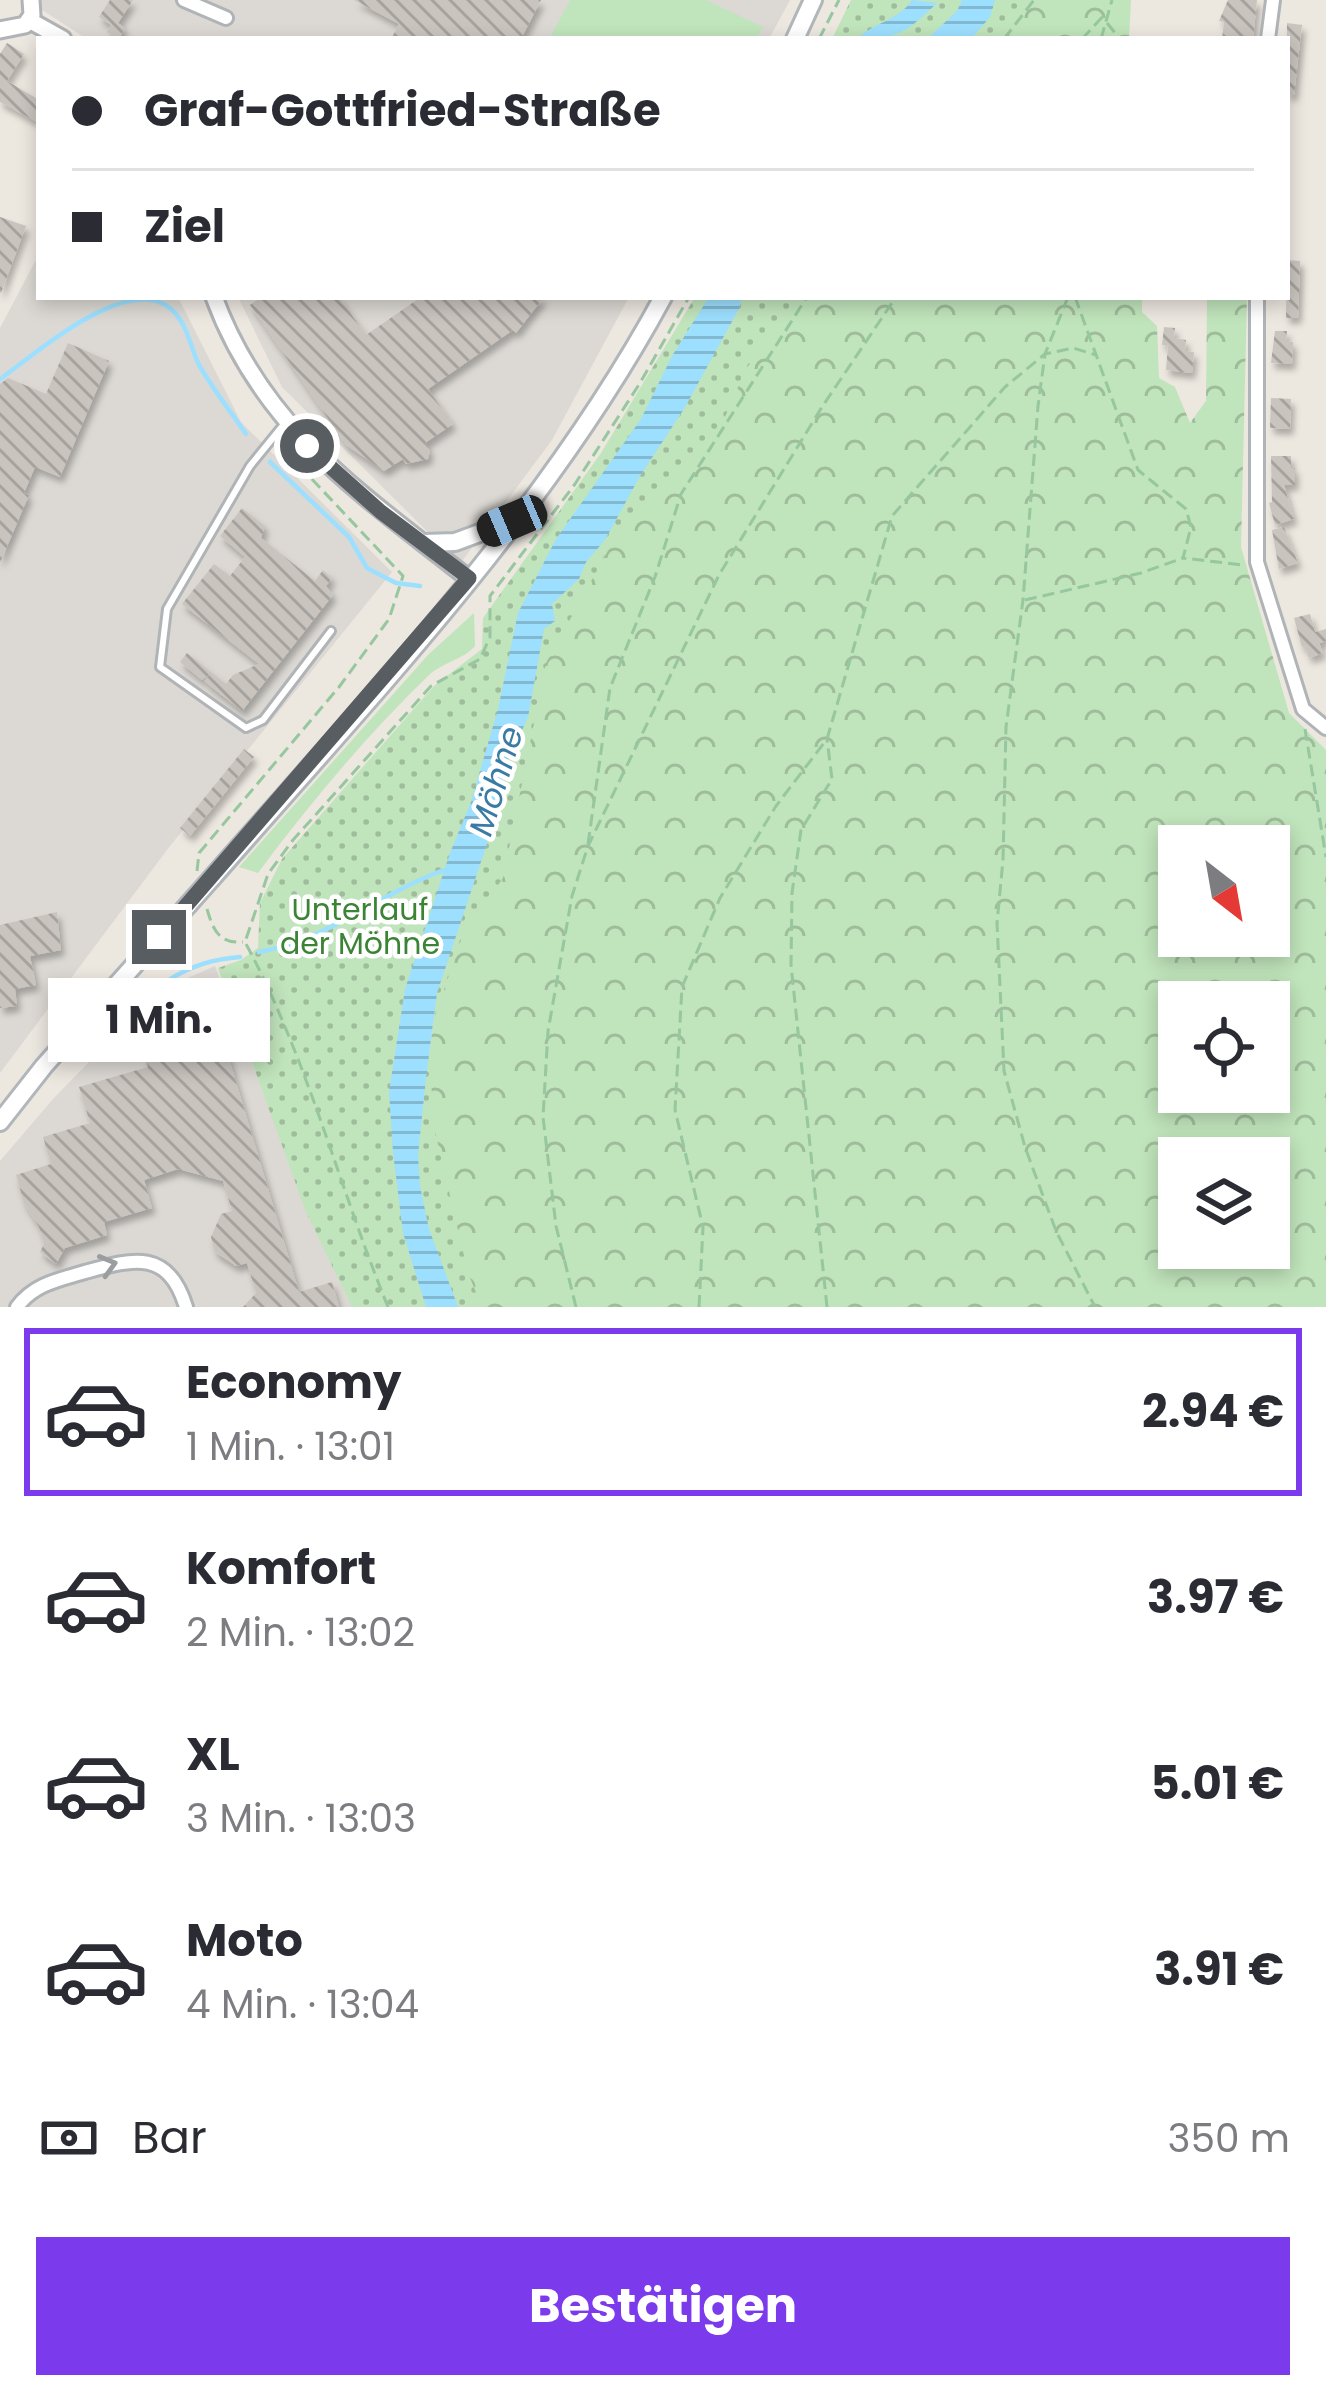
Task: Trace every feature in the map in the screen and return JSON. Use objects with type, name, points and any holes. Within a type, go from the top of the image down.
[{"type":"main road","points":[[796,36],[813,0]]},
{"type":"main road","points":[[0,1122],[469,578],[590,420],[661,300]]},
{"type":"main road","points":[[424,543],[466,540],[512,521]]},
{"type":"street","points":[[0,30],[19,28],[29,20],[31,0]]},
{"type":"street","points":[[184,0],[226,18]]},
{"type":"street","points":[[1268,36],[1273,0]]},
{"type":"street","points":[[29,20],[58,36]]},
{"type":"street","points":[[215,300],[238,355],[285,423],[329,468],[469,578]]},
{"type":"street","points":[[1257,300],[1257,562],[1303,709],[1326,728]]},
{"type":"street","points":[[17,1307],[46,1283],[130,1259],[160,1267],[172,1277],[186,1307]]},
{"type":"lane","points":[[285,423],[250,466],[167,609],[160,667],[245,728],[263,720],[331,632]]},
{"type":"path","points":[[820,36],[838,0]]},
{"type":"path","points":[[1006,36],[1034,0]]},
{"type":"path","points":[[1102,36],[1112,0]]},
{"type":"path","points":[[1085,36],[1109,10]]},
{"type":"path","points":[[1106,22],[1118,36]]},
{"type":"path","points":[[388,1307],[324,1128],[245,942],[268,874],[293,839],[431,686],[480,659],[490,637],[490,596],[574,484],[687,300]]},
{"type":"path","points":[[588,846],[610,688],[655,577],[681,494],[805,300]]},
{"type":"path","points":[[576,1307],[556,1226],[543,1117],[548,1031],[572,896],[588,846],[719,575],[822,406],[894,300]]},
{"type":"path","points":[[1071,300],[1046,354],[1038,406],[1023,601],[1006,727],[997,922],[1004,1071],[1024,1148],[1055,1231],[1095,1307]]},
{"type":"path","points":[[1073,300],[1138,470],[1186,509],[1191,527],[1183,558]]},
{"type":"path","points":[[699,1307],[703,1227],[675,1110],[682,987],[720,898],[776,806],[827,739],[892,516],[1005,387],[1046,354],[1073,348],[1096,355]]},
{"type":"path","points":[[245,942],[224,941],[217,934],[200,886],[199,853],[339,687],[389,619],[404,576],[274,438]]},
{"type":"path","points":[[1023,601],[1183,558],[1237,566],[1257,562]]},
{"type":"path","points":[[1303,709],[1326,857]]},
{"type":"path","points":[[826,1307],[791,965],[801,830],[832,779],[827,739]]},
{"type":"shaded area","points":[[35,0],[790,0],[771,36],[82,36],[39,8]]},
{"type":"shaded area","points":[[36,260],[36,300],[180,300],[241,422],[392,572],[170,846],[0,1073],[0,328]]},
{"type":"shaded area","points":[[239,300],[627,300],[552,440],[460,564],[282,387]]},
{"type":"shaded area","points":[[215,966],[298,1184],[354,1307],[0,1307],[0,1161],[158,991]]},
{"type":"green space","points":[[570,0],[706,0],[763,27],[758,36],[551,36]]},
{"type":"green space","points":[[851,0],[1028,0],[1005,36],[833,36]]},
{"type":"green space","points":[[995,0],[1131,0],[1129,36],[973,36]]},
{"type":"green space","name":"Unterlauf der Möhne","points":[[693,300],[796,300],[746,369],[725,417],[687,471],[616,536],[546,663],[503,878],[463,934],[432,1025],[434,1127],[468,1273],[482,1307],[352,1307],[306,1212],[218,968],[258,948],[260,903],[282,859],[434,686],[482,649],[483,618],[601,453]]},
{"type":"green space","points":[[739,300],[1142,300],[1142,312],[1157,326],[1159,378],[1175,387],[1190,423],[1206,401],[1207,300],[1247,300],[1241,547],[1289,713],[1326,750],[1326,1307],[458,1307],[426,1078],[437,993],[534,671]]},
{"type":"green space","points":[[474,613],[475,646],[434,671],[383,722],[258,873],[239,867],[428,655]]},
{"type":"water","points":[[912,0],[937,3],[901,32],[861,36],[872,28]]},
{"type":"water","points":[[962,0],[995,0],[990,17],[974,36],[930,36]]},
{"type":"water","name":"Möhne","points":[[707,300],[741,300],[684,409],[579,579],[552,604],[555,621],[544,629],[528,717],[503,773],[496,817],[437,993],[418,1155],[420,1186],[429,1229],[458,1307],[426,1307],[403,1233],[389,1092],[405,989],[471,802],[498,709],[518,613],[556,539],[641,419]]},
{"type":"building","points":[[110,0],[133,0],[118,23],[125,28],[121,36],[107,32],[111,25],[99,17]]},
{"type":"building","points":[[354,0],[541,0],[523,36],[393,36],[399,24]]},
{"type":"building","points":[[1228,0],[1257,0],[1253,36],[1222,36],[1224,22],[1219,21]]},
{"type":"building","points":[[1287,23],[1302,25],[1294,95],[1290,95]]},
{"type":"building","points":[[7,43],[24,54],[7,81],[36,98],[36,121],[0,102],[0,54]]},
{"type":"building","points":[[0,217],[26,226],[1,293],[0,293]]},
{"type":"building","points":[[1290,260],[1300,261],[1298,318],[1286,318]]},
{"type":"building","points":[[257,300],[341,300],[366,335],[417,300],[542,300],[516,333],[513,330],[428,389],[453,424],[425,443],[428,459],[406,464],[403,459],[384,471],[346,445],[250,305]]},
{"type":"building","points":[[1164,327],[1175,328],[1174,338],[1186,340],[1185,351],[1194,352],[1192,373],[1166,370]]},
{"type":"building","points":[[1275,331],[1287,331],[1286,341],[1293,342],[1292,364],[1271,363]]},
{"type":"building","points":[[68,343],[109,361],[60,477],[35,467],[24,493],[29,495],[0,563],[0,384],[8,378],[46,394]]},
{"type":"building","points":[[1271,398],[1291,399],[1290,429],[1270,428]]},
{"type":"building","points":[[1271,456],[1291,456],[1291,468],[1295,468],[1295,485],[1284,485],[1294,519],[1275,525],[1269,503]]},
{"type":"building","points":[[242,508],[265,526],[261,538],[315,581],[323,570],[332,578],[326,586],[333,595],[242,711],[204,681],[210,674],[202,680],[180,662],[187,653],[226,684],[233,675],[259,664],[182,604],[214,564],[230,576],[245,557],[220,536]]},
{"type":"building","points":[[1284,527],[1298,563],[1279,569],[1272,530]]},
{"type":"building","points":[[1310,614],[1315,632],[1326,629],[1326,641],[1319,643],[1323,653],[1309,658],[1294,618]]},
{"type":"building","points":[[244,749],[254,757],[190,836],[180,828]]},
{"type":"building","points":[[57,912],[61,950],[30,956],[36,985],[15,989],[17,1006],[0,1008],[0,925]]},
{"type":"building","points":[[209,992],[299,1292],[332,1282],[339,1307],[243,1307],[256,1293],[247,1263],[236,1266],[215,1252],[211,1237],[221,1214],[232,1211],[223,1181],[178,1169],[144,1180],[152,1208],[104,1222],[107,1235],[65,1248],[56,1264],[40,1252],[44,1244],[39,1227],[24,1203],[16,1175],[51,1164],[43,1137],[90,1123],[79,1087],[148,1067],[144,1054],[182,1043],[170,1004]]},
{"type":"waterway","points":[[0,379],[86,318],[136,300],[158,302],[176,314],[199,365],[246,434]]},
{"type":"waterway","points":[[270,462],[349,537],[367,568],[396,583],[420,586]]},
{"type":"waterway","points":[[259,952],[331,927],[444,870]]},
{"type":"waterway","points":[[110,1033],[182,972],[240,957]]},
{"type":"route","points":[[159,937],[469,578],[381,512],[307,446]]}]
